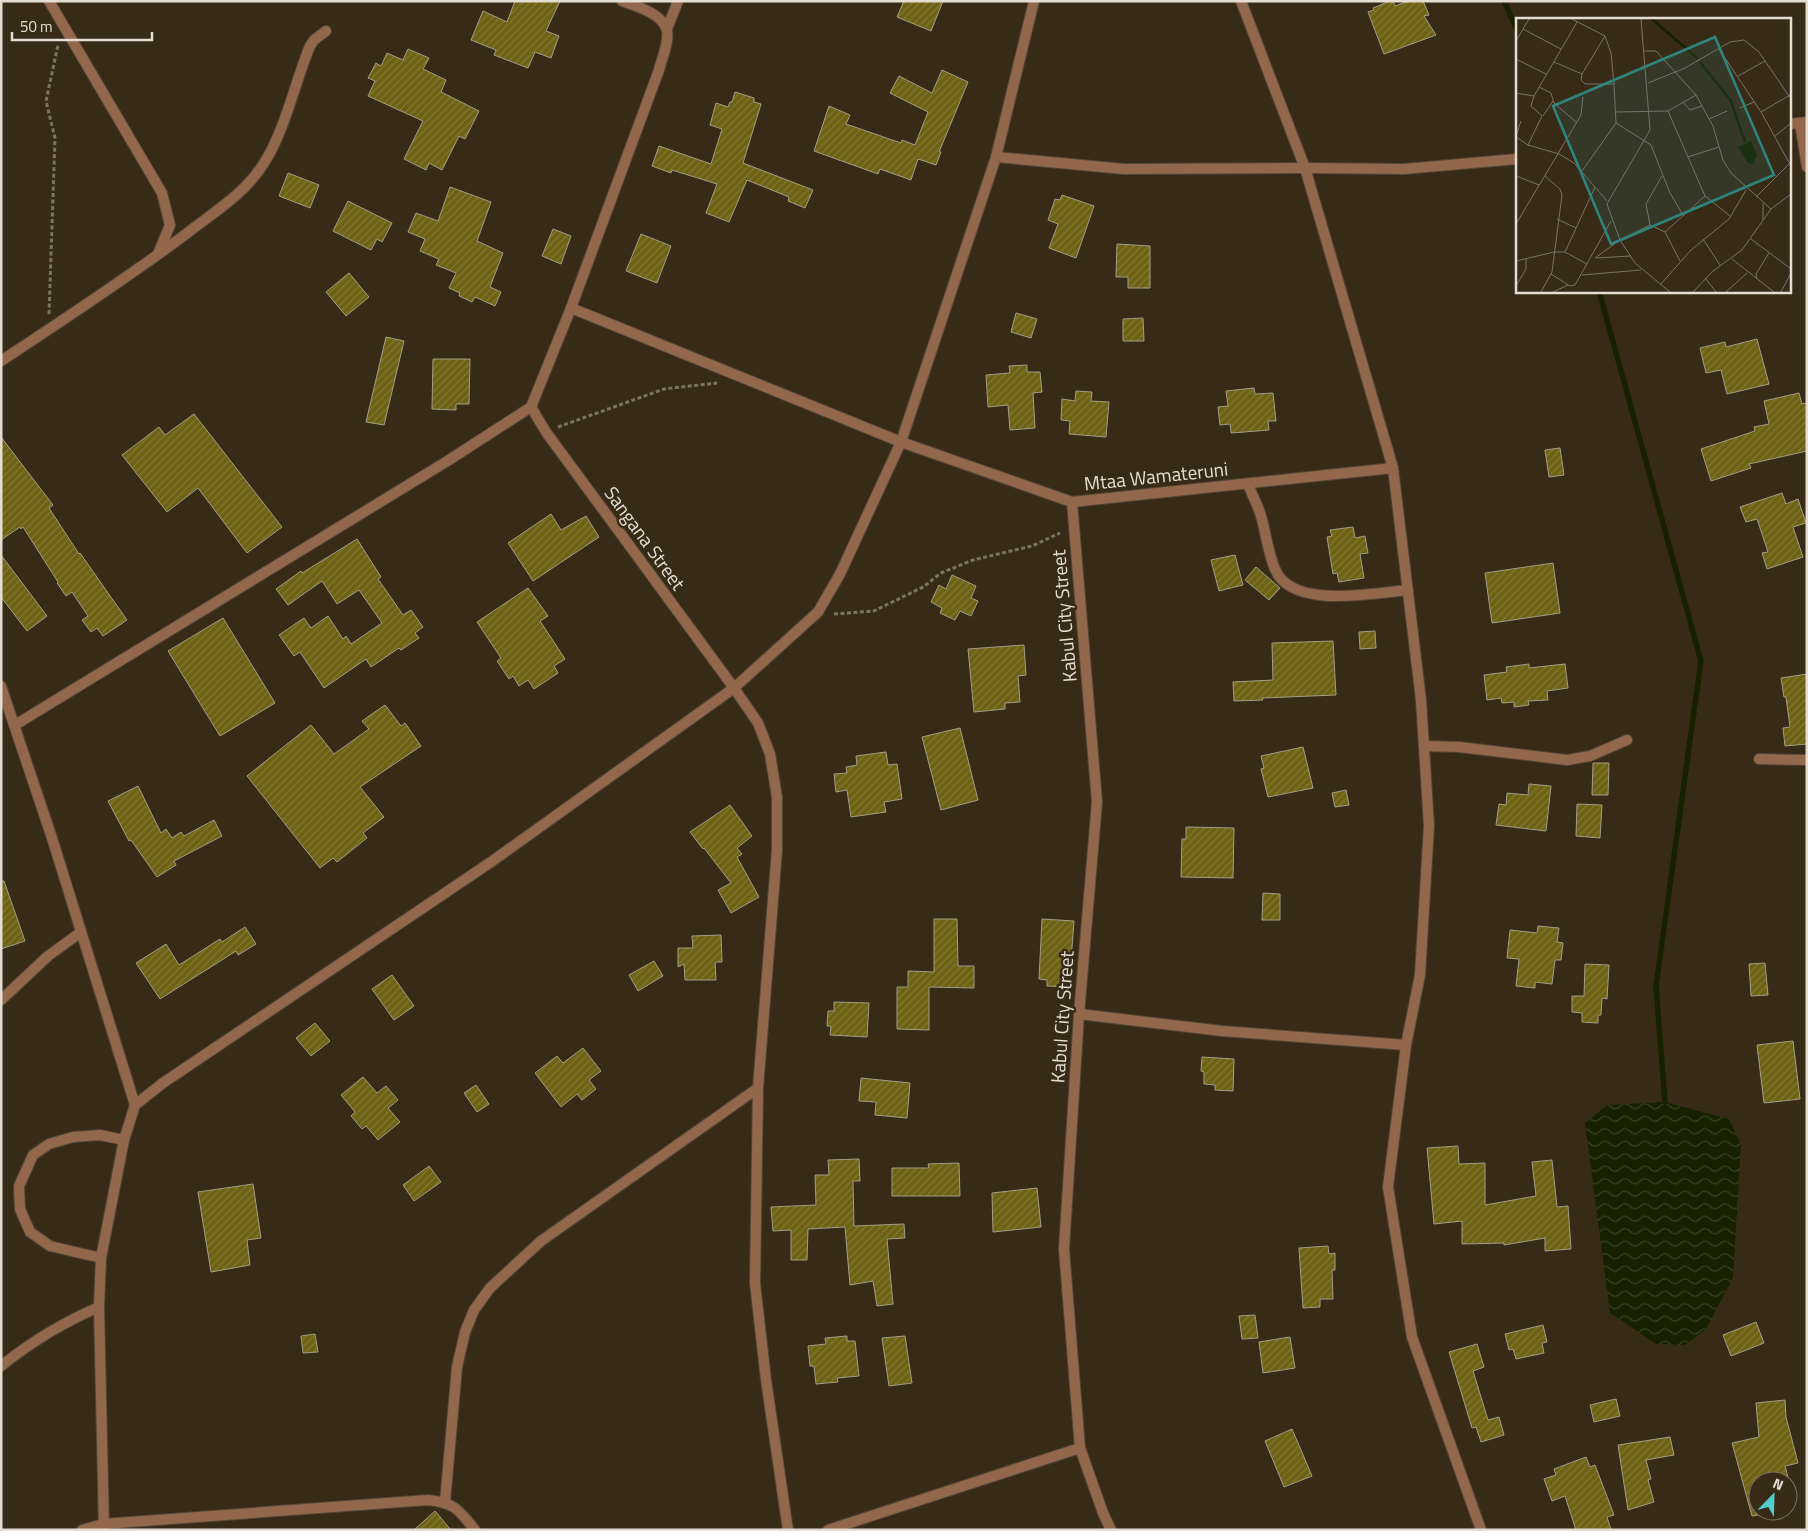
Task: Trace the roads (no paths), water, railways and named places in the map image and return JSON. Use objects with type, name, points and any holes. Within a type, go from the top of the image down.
[{"type":"street","points":[[49,1],[162,193],[170,225],[158,255]]},
{"type":"street","points":[[622,1],[646,10],[658,18],[667,29]]},
{"type":"street","points":[[15,725],[441,465],[531,407],[659,70],[667,38],[667,29],[678,1]]},
{"type":"street","points":[[135,1105],[164,1083],[491,862],[734,688],[818,612],[840,574],[900,442],[996,157],[1034,1]]},
{"type":"street","points":[[1241,1],[1305,168],[1393,468],[1420,700],[1429,826],[1420,975],[1406,1045],[1388,1187],[1412,1337],[1481,1530]]},
{"type":"street","points":[[1,362],[158,255],[239,194],[265,162],[276,140],[310,46],[314,40],[326,31]]},
{"type":"street","points":[[1799,123],[1807,167]]},
{"type":"street","points":[[996,157],[1124,169],[1404,169],[1516,159]]},
{"type":"street","name":"Mtaa Wamateruni","points":[[570,308],[900,442],[1072,502],[1393,468]]},
{"type":"street","name":"Sangana Street","points":[[531,407],[546,432],[734,688],[758,723],[770,754],[777,797],[777,850],[758,1088],[756,1283],[766,1380],[788,1530]]},
{"type":"street","points":[[1248,484],[1261,514],[1275,570],[1284,582],[1299,591],[1326,597],[1408,590]]},
{"type":"street","name":"Kabul City Street","points":[[1072,502],[1096,802],[1079,1014],[1064,1249],[1080,1448],[1111,1530]]},
{"type":"street","points":[[1,686],[135,1105],[124,1140],[101,1258],[99,1306],[104,1527]]},
{"type":"street","points":[[1424,746],[1459,747],[1567,760],[1590,756],[1627,740]]},
{"type":"street","points":[[1759,759],[1807,760]]},
{"type":"street","points":[[1,1000],[48,956],[81,932]]},
{"type":"street","points":[[1079,1014],[1222,1032],[1406,1045]]},
{"type":"street","points":[[445,1502],[457,1367],[465,1332],[474,1310],[490,1288],[541,1240],[758,1088]]},
{"type":"street","points":[[101,1258],[50,1246],[30,1232],[20,1209],[19,1186],[33,1155],[49,1144],[73,1137],[100,1135],[124,1140]]},
{"type":"street","points":[[1,1366],[20,1351],[72,1319],[99,1306]]},
{"type":"street","points":[[828,1530],[1080,1448]]},
{"type":"street","points":[[82,1530],[428,1500],[445,1502],[457,1508],[475,1530]]},
{"type":"water","points":[[1665,1102],[1729,1119],[1741,1144],[1733,1278],[1706,1329],[1685,1345],[1656,1344],[1610,1313],[1585,1123],[1607,1105]]},
{"type":"waterway","points":[[1504,1],[1516,28]]},
{"type":"waterway","points":[[1599,292],[1701,661],[1656,986],[1665,1102]]}]
